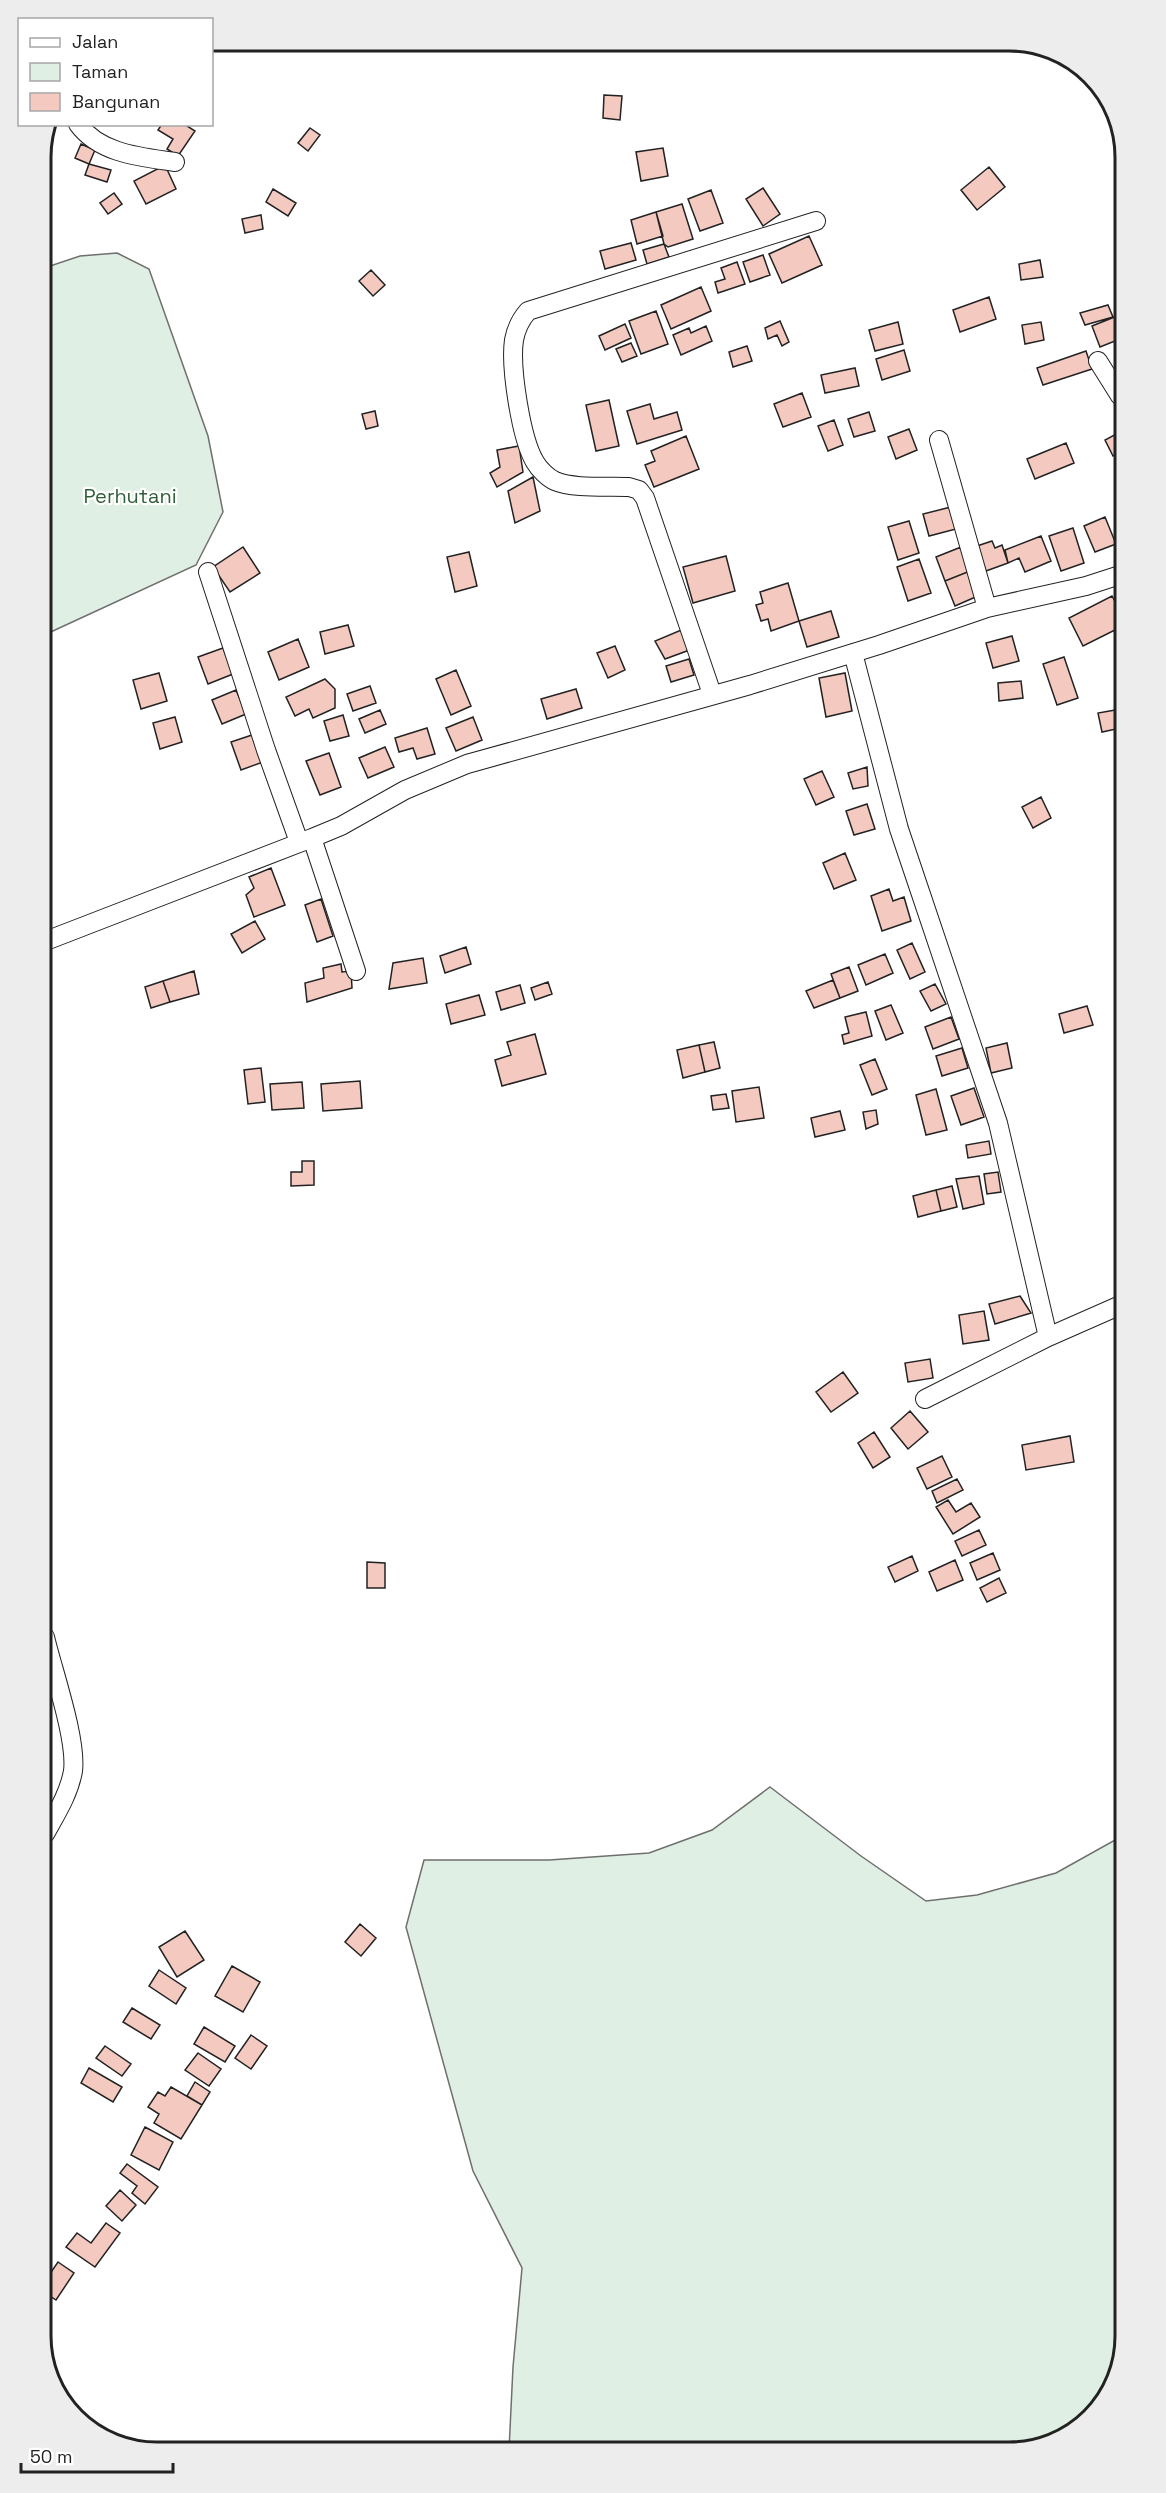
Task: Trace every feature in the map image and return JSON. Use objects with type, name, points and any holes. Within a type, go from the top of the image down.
[{"type":"street","points":[[80,126],[99,143],[126,154],[175,162]]},
{"type":"street","points":[[712,694],[645,498],[639,490],[629,487],[566,484],[555,481],[536,464],[530,452],[515,385],[514,342],[518,325],[528,311],[816,221]]},
{"type":"street","points":[[1098,361],[1115,388]]},
{"type":"street","points":[[939,440],[987,608]]},
{"type":"street","points":[[208,572],[305,840],[356,971]]},
{"type":"street","points":[[51,939],[341,826],[405,790],[467,764],[853,653],[987,608],[1086,586],[1115,577]]},
{"type":"street","points":[[853,653],[899,829],[998,1123],[1048,1337]]},
{"type":"street","points":[[925,1399],[1048,1337],[1115,1308]]},
{"type":"street","points":[[51,1661],[74,1752],[73,1773],[63,1801],[51,1823]]},
{"type":"green space","name":"Perhutani","points":[[117,253],[149,269],[208,436],[223,512],[196,565],[51,632],[51,266],[80,256]]},
{"type":"green space","points":[[770,1787],[861,1856],[926,1901],[977,1895],[1056,1873],[1115,1840],[1114,2349],[1109,2370],[1097,2395],[1079,2416],[1062,2428],[1036,2438],[1009,2442],[509,2442],[513,2367],[522,2268],[473,2171],[406,1927],[424,1860],[549,1860],[649,1853],[712,1830]]},
{"type":"building","points":[[604,95],[622,96],[620,120],[603,118]]},
{"type":"building","points":[[161,126],[187,126],[195,131],[178,156],[167,149],[173,139],[158,130]]},
{"type":"building","points":[[310,128],[320,135],[308,151],[298,143]]},
{"type":"building","points":[[81,144],[95,150],[89,164],[75,158]]},
{"type":"building","points":[[663,148],[668,176],[641,181],[636,152]]},
{"type":"building","points":[[89,164],[111,170],[107,182],[85,175]]},
{"type":"building","points":[[165,165],[176,189],[146,204],[134,181]]},
{"type":"building","points":[[989,167],[1005,187],[977,210],[961,190]]},
{"type":"building","points":[[763,188],[780,214],[763,226],[746,199]]},
{"type":"building","points":[[273,189],[296,203],[288,216],[266,202]]},
{"type":"building","points":[[711,190],[723,223],[700,231],[688,199]]},
{"type":"building","points":[[114,193],[122,204],[108,214],[100,203]]},
{"type":"building","points":[[682,204],[693,239],[668,247],[664,244],[656,212]]},
{"type":"building","points":[[656,212],[663,236],[637,244],[631,220]]},
{"type":"building","points":[[261,215],[263,229],[245,233],[242,219]]},
{"type":"building","points":[[809,236],[822,265],[782,283],[769,254]]},
{"type":"building","points":[[631,243],[636,260],[605,269],[600,251]]},
{"type":"building","points":[[664,244],[669,257],[647,264],[643,250]]},
{"type":"building","points":[[763,255],[770,275],[750,282],[743,262]]},
{"type":"building","points":[[1040,260],[1043,277],[1021,280],[1019,264]]},
{"type":"building","points":[[737,262],[745,284],[718,293],[715,282],[725,279],[721,268]]},
{"type":"building","points":[[371,270],[385,285],[373,296],[359,281]]},
{"type":"building","points":[[701,287],[711,311],[671,329],[661,305]]},
{"type":"building","points":[[989,297],[996,319],[960,332],[953,310]]},
{"type":"building","points":[[1108,305],[1113,317],[1085,325],[1080,313]]},
{"type":"building","points":[[656,311],[668,344],[641,354],[629,321]]},
{"type":"building","points":[[1115,317],[1115,341],[1100,347],[1092,326]]},
{"type":"building","points":[[780,321],[789,342],[782,346],[777,335],[768,339],[765,328]]},
{"type":"building","points":[[898,322],[903,344],[875,351],[869,330]]},
{"type":"building","points":[[1041,322],[1044,340],[1025,344],[1022,325]]},
{"type":"building","points":[[625,324],[631,338],[605,350],[599,336]]},
{"type":"building","points":[[706,326],[712,341],[681,355],[673,335],[689,328],[691,333]]},
{"type":"building","points":[[631,343],[637,356],[622,362],[616,349]]},
{"type":"building","points":[[747,346],[752,361],[733,367],[729,352]]},
{"type":"building","points":[[904,350],[910,371],[882,380],[876,359]]},
{"type":"building","points":[[1086,351],[1092,369],[1043,385],[1037,368]]},
{"type":"building","points":[[855,368],[859,386],[825,393],[821,375]]},
{"type":"building","points":[[802,393],[811,417],[783,427],[774,404]]},
{"type":"building","points":[[609,400],[619,446],[596,451],[586,405]]},
{"type":"building","points":[[650,404],[654,419],[677,412],[682,430],[637,444],[627,411]]},
{"type":"building","points":[[375,411],[378,426],[366,429],[362,414]]},
{"type":"building","points":[[869,412],[875,431],[854,437],[848,419]]},
{"type":"building","points":[[834,420],[843,445],[828,451],[818,426]]},
{"type":"building","points":[[909,429],[917,450],[896,459],[888,437]]},
{"type":"building","points":[[1115,435],[1115,455],[1113,456],[1105,440]]},
{"type":"building","points":[[686,436],[699,469],[654,487],[645,465],[655,461],[651,451]]},
{"type":"building","points":[[1066,443],[1074,463],[1035,479],[1027,459]]},
{"type":"building","points":[[519,446],[523,472],[497,487],[490,473],[500,467],[497,450]]},
{"type":"building","points":[[533,477],[540,511],[515,523],[508,491]]},
{"type":"building","points":[[951,507],[956,529],[929,536],[923,514]]},
{"type":"building","points":[[1105,517],[1115,544],[1095,552],[1084,526]]},
{"type":"building","points":[[909,521],[919,553],[898,560],[888,527]]},
{"type":"building","points":[[1073,528],[1084,563],[1061,571],[1049,536]]},
{"type":"building","points":[[1041,536],[1051,561],[1025,572],[1019,558],[1008,563],[1005,550]]},
{"type":"building","points":[[992,541],[995,548],[1002,545],[1008,563],[986,571],[977,546]]},
{"type":"building","points":[[243,547],[260,573],[230,592],[213,567]]},
{"type":"building","points":[[961,547],[970,571],[945,581],[936,557]]},
{"type":"building","points":[[469,552],[477,586],[455,592],[447,557]]},
{"type":"building","points":[[726,556],[735,591],[693,603],[683,567]]},
{"type":"building","points":[[919,559],[931,593],[908,601],[897,567]]},
{"type":"building","points":[[970,571],[980,595],[955,606],[945,581]]},
{"type":"building","points":[[788,583],[799,621],[771,631],[768,619],[761,621],[756,605],[763,603],[760,592]]},
{"type":"building","points":[[1112,596],[1115,601],[1115,630],[1083,646],[1069,618]]},
{"type":"building","points":[[831,611],[839,637],[807,647],[799,621]]},
{"type":"building","points":[[348,625],[354,646],[325,654],[320,632]]},
{"type":"building","points":[[686,628],[695,648],[665,659],[655,641]]},
{"type":"building","points":[[1012,636],[1019,661],[993,668],[986,643]]},
{"type":"building","points":[[298,639],[309,667],[279,680],[268,652]]},
{"type":"building","points":[[615,646],[625,670],[608,678],[597,653]]},
{"type":"building","points":[[223,648],[233,674],[208,684],[198,657]]},
{"type":"building","points":[[1064,657],[1078,698],[1057,705],[1043,664]]},
{"type":"building","points":[[689,659],[694,675],[671,682],[666,666]]},
{"type":"building","points":[[456,670],[471,706],[451,715],[436,679]]},
{"type":"building","points":[[159,673],[167,701],[141,709],[133,680]]},
{"type":"building","points":[[845,673],[852,711],[826,717],[819,678]]},
{"type":"building","points":[[325,679],[335,689],[335,708],[313,718],[309,709],[295,716],[286,697]]},
{"type":"building","points":[[1021,681],[1023,698],[999,701],[998,683]]},
{"type":"building","points":[[370,686],[376,703],[353,711],[347,694]]},
{"type":"building","points":[[576,689],[582,708],[547,719],[541,699]]},
{"type":"building","points":[[236,690],[246,714],[222,724],[212,700]]},
{"type":"building","points":[[380,710],[386,724],[365,733],[359,719]]},
{"type":"building","points":[[1115,710],[1115,729],[1102,732],[1098,713]]},
{"type":"building","points":[[343,715],[349,736],[330,741],[324,721]]},
{"type":"building","points":[[175,717],[182,742],[160,749],[153,723]]},
{"type":"building","points":[[473,717],[482,740],[456,751],[446,728]]},
{"type":"building","points":[[427,728],[435,754],[417,759],[413,748],[399,752],[395,738]]},
{"type":"building","points":[[252,735],[263,762],[241,770],[231,742]]},
{"type":"building","points":[[385,747],[394,767],[368,778],[359,758]]},
{"type":"building","points":[[329,753],[341,787],[320,795],[306,761]]},
{"type":"building","points":[[867,767],[868,786],[853,789],[848,773]]},
{"type":"building","points":[[822,771],[834,797],[816,805],[804,779]]},
{"type":"building","points":[[1041,797],[1051,818],[1033,828],[1022,807]]},
{"type":"building","points":[[867,804],[875,829],[854,835],[846,811]]},
{"type":"building","points":[[845,853],[856,880],[834,889],[823,863]]},
{"type":"building","points":[[271,868],[285,905],[254,917],[246,895],[254,888],[249,877]]},
{"type":"building","points":[[889,889],[893,901],[904,897],[911,921],[882,931],[871,896]]},
{"type":"building","points":[[321,899],[333,936],[317,942],[305,905]]},
{"type":"building","points":[[255,921],[265,939],[242,953],[231,934]]},
{"type":"building","points":[[912,943],[925,972],[910,979],[897,950]]},
{"type":"building","points":[[466,947],[471,964],[445,973],[440,956]]},
{"type":"building","points":[[885,954],[893,973],[866,985],[858,965]]},
{"type":"building","points":[[423,958],[427,983],[389,989],[393,963]]},
{"type":"building","points":[[341,964],[342,972],[351,971],[352,988],[307,1002],[305,983],[324,978],[323,968]]},
{"type":"building","points":[[849,967],[858,991],[840,998],[831,974]]},
{"type":"building","points":[[194,971],[199,994],[170,1002],[163,981]]},
{"type":"building","points":[[833,980],[840,998],[814,1008],[806,991]]},
{"type":"building","points":[[163,981],[170,1002],[151,1008],[145,987]]},
{"type":"building","points":[[548,982],[552,994],[535,1000],[531,988]]},
{"type":"building","points":[[935,984],[946,1004],[931,1011],[920,991]]},
{"type":"building","points":[[520,985],[525,1003],[501,1010],[496,992]]},
{"type":"building","points":[[479,995],[485,1015],[451,1024],[446,1004]]},
{"type":"building","points":[[891,1005],[903,1033],[886,1040],[875,1011]]},
{"type":"building","points":[[1087,1006],[1093,1025],[1064,1033],[1059,1014]]},
{"type":"building","points":[[866,1012],[872,1036],[844,1044],[842,1035],[849,1033],[845,1017]]},
{"type":"building","points":[[951,1017],[959,1039],[933,1049],[925,1027]]},
{"type":"building","points":[[535,1034],[546,1074],[502,1086],[495,1060],[511,1055],[507,1042]]},
{"type":"building","points":[[714,1042],[720,1068],[705,1072],[699,1045]]},
{"type":"building","points":[[1007,1043],[1012,1068],[991,1073],[986,1048]]},
{"type":"building","points":[[699,1045],[705,1072],[683,1078],[677,1050]]},
{"type":"building","points":[[962,1048],[968,1068],[942,1076],[936,1056]]},
{"type":"building","points":[[875,1059],[887,1089],[872,1095],[860,1065]]},
{"type":"building","points":[[261,1068],[265,1102],[248,1104],[244,1070]]},
{"type":"building","points":[[360,1081],[362,1108],[323,1111],[321,1084]]},
{"type":"building","points":[[302,1082],[304,1108],[272,1110],[270,1084]]},
{"type":"building","points":[[759,1087],[764,1118],[736,1122],[732,1091]]},
{"type":"building","points":[[974,1088],[984,1117],[961,1125],[951,1096]]},
{"type":"building","points":[[936,1089],[947,1130],[926,1135],[916,1095]]},
{"type":"building","points":[[726,1094],[729,1108],[713,1110],[711,1096]]},
{"type":"building","points":[[876,1110],[878,1124],[866,1129],[863,1112]]},
{"type":"building","points":[[840,1111],[845,1130],[815,1137],[811,1118]]},
{"type":"building","points":[[989,1141],[991,1154],[968,1158],[966,1145]]},
{"type":"building","points":[[302,1161],[314,1161],[314,1185],[291,1186],[291,1172],[302,1172]]},
{"type":"building","points":[[998,1172],[1001,1192],[987,1194],[984,1174]]},
{"type":"building","points":[[979,1176],[984,1204],[963,1209],[956,1179]]},
{"type":"building","points":[[952,1186],[957,1207],[941,1211],[936,1190]]},
{"type":"building","points":[[936,1190],[941,1211],[918,1217],[913,1196]]},
{"type":"building","points":[[1020,1296],[1031,1313],[995,1324],[989,1304]]},
{"type":"building","points":[[984,1311],[989,1340],[963,1344],[959,1315]]},
{"type":"building","points":[[930,1359],[933,1378],[908,1382],[905,1363]]},
{"type":"building","points":[[843,1372],[858,1393],[831,1412],[816,1392]]},
{"type":"building","points":[[910,1411],[928,1432],[908,1449],[891,1428]]},
{"type":"building","points":[[874,1432],[890,1457],[873,1468],[858,1443]]},
{"type":"building","points":[[1070,1436],[1074,1462],[1026,1470],[1022,1445]]},
{"type":"building","points":[[942,1456],[952,1477],[927,1489],[917,1468]]},
{"type":"building","points":[[957,1479],[963,1490],[937,1503],[932,1491]]},
{"type":"building","points":[[948,1500],[956,1512],[971,1503],[980,1517],[953,1534],[936,1507]]},
{"type":"building","points":[[979,1530],[986,1545],[962,1556],[955,1541]]},
{"type":"building","points":[[993,1553],[1000,1570],[977,1580],[970,1563]]},
{"type":"building","points":[[912,1556],[918,1571],[895,1582],[888,1567]]},
{"type":"building","points":[[955,1560],[963,1580],[937,1591],[929,1572]]},
{"type":"building","points":[[367,1562],[385,1563],[385,1588],[367,1588]]},
{"type":"building","points":[[999,1578],[1006,1593],[987,1602],[980,1588]]},
{"type":"building","points":[[360,1924],[376,1938],[361,1956],[345,1942]]},
{"type":"building","points":[[185,1931],[204,1960],[177,1977],[159,1947]]},
{"type":"building","points":[[232,1966],[260,1982],[243,2012],[215,1996]]},
{"type":"building","points":[[159,1970],[186,1988],[176,2004],[149,1986]]},
{"type":"building","points":[[132,2008],[160,2025],[151,2039],[123,2022]]},
{"type":"building","points":[[204,2027],[235,2046],[225,2062],[194,2044]]},
{"type":"building","points":[[251,2035],[267,2046],[251,2069],[235,2058]]},
{"type":"building","points":[[105,2046],[131,2064],[122,2076],[96,2058]]},
{"type":"building","points":[[198,2053],[221,2069],[209,2086],[185,2070]]},
{"type":"building","points":[[89,2068],[122,2087],[113,2102],[81,2083]]},
{"type":"building","points":[[195,2082],[210,2092],[202,2105],[187,2096]]},
{"type":"building","points":[[171,2087],[202,2105],[181,2139],[154,2123],[159,2114],[148,2107],[158,2092],[165,2096]]},
{"type":"building","points":[[145,2127],[173,2142],[159,2170],[131,2155]]},
{"type":"building","points":[[127,2164],[158,2187],[145,2204],[132,2193],[137,2186],[120,2173]]},
{"type":"building","points":[[120,2190],[136,2205],[122,2221],[106,2206]]},
{"type":"building","points":[[106,2223],[120,2233],[95,2267],[66,2247],[77,2233],[91,2243]]},
{"type":"building","points":[[58,2262],[74,2273],[56,2300],[51,2297],[51,2272]]}]
